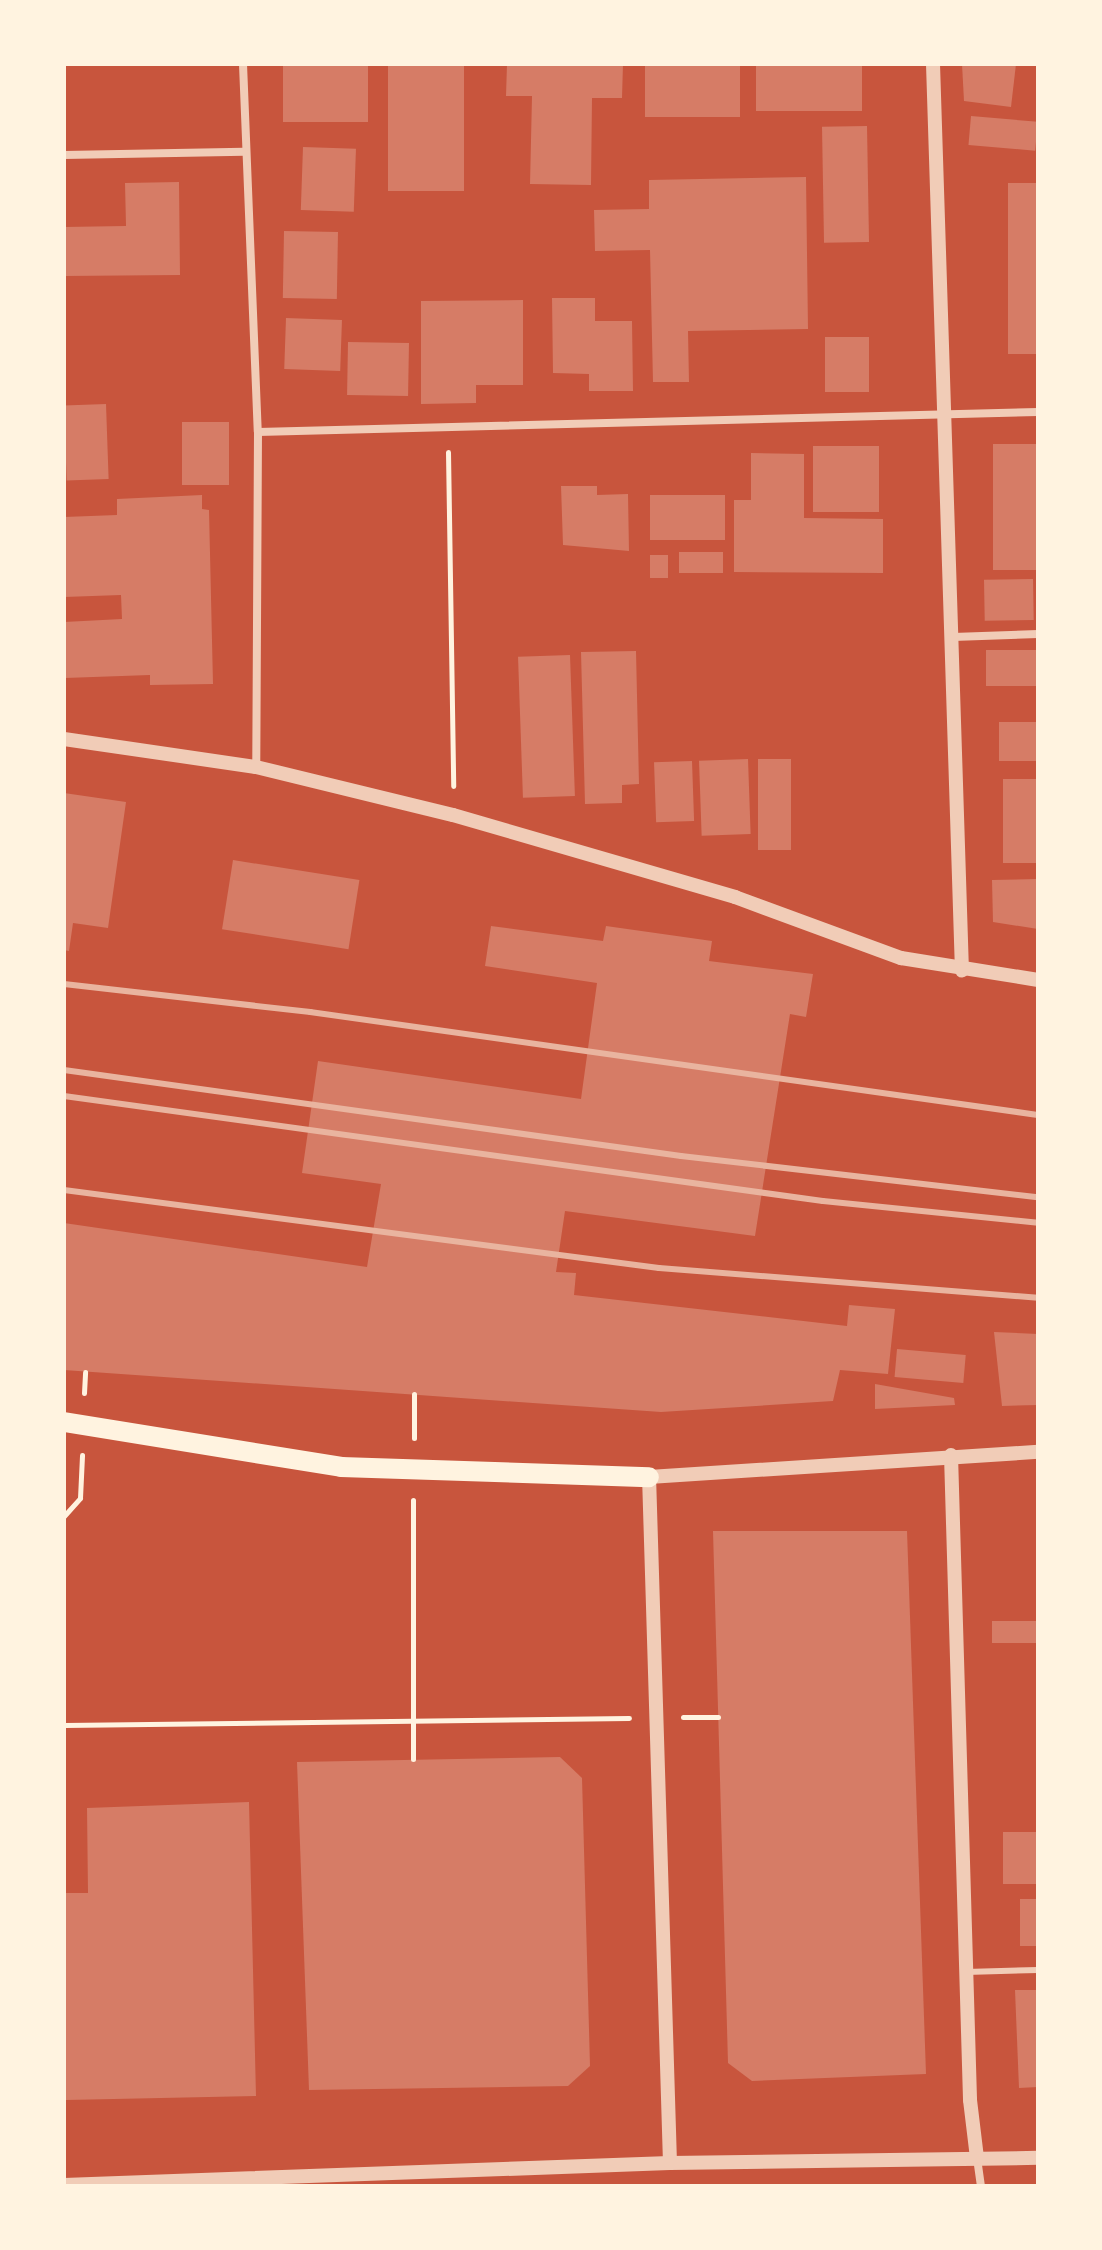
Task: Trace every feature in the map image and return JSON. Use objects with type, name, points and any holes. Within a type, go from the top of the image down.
[{"type":"main road","points":[[64,1422],[341,1467],[649,1477]]},
{"type":"street","points":[[243,64],[244,152],[258,432],[256,767]]},
{"type":"street","points":[[933,64],[962,971]]},
{"type":"street","points":[[64,155],[244,152]]},
{"type":"street","points":[[258,432],[1038,412]]},
{"type":"street","points":[[953,637],[1038,634]]},
{"type":"street","points":[[64,739],[256,767],[453,815],[735,897],[901,958],[962,971],[1038,980]]},
{"type":"street","points":[[670,2163],[649,1477],[951,1455],[1038,1452]]},
{"type":"street","points":[[951,1455],[966,1972],[981,2186]]},
{"type":"street","points":[[64,2185],[267,2181],[670,2163],[1038,2158]]},
{"type":"lane","points":[[966,1972],[1038,1970]]},
{"type":"path","points":[[448,425],[453,815]]},
{"type":"path","points":[[413,1441],[414,1394]]},
{"type":"path","points":[[413,1487],[413,1759]]},
{"type":"path","points":[[672,1717],[718,1717]]},
{"type":"path","points":[[64,1725],[641,1718]]},
{"type":"building","points":[[283,64],[368,64],[368,122],[283,122]]},
{"type":"building","points":[[388,64],[464,64],[464,191],[388,191]]},
{"type":"building","points":[[507,64],[623,64],[622,98],[592,98],[591,185],[530,184],[532,96],[506,96]]},
{"type":"building","points":[[645,64],[740,64],[740,117],[645,117]]},
{"type":"building","points":[[756,64],[862,64],[862,111],[756,111]]},
{"type":"building","points":[[962,64],[1016,64],[1011,107],[964,101]]},
{"type":"building","points":[[971,116],[1038,122],[1035,151],[968,145]]},
{"type":"building","points":[[867,126],[869,242],[824,243],[822,127]]},
{"type":"building","points":[[303,147],[356,149],[354,212],[301,210]]},
{"type":"building","points":[[806,177],[808,329],[688,331],[689,382],[653,382],[650,250],[595,251],[594,210],[649,209],[649,180]]},
{"type":"building","points":[[179,182],[180,275],[64,276],[64,227],[126,226],[125,183]]},
{"type":"building","points":[[1008,183],[1038,183],[1038,354],[1008,354]]},
{"type":"building","points":[[284,231],[338,232],[337,299],[283,298]]},
{"type":"building","points":[[552,298],[595,298],[595,321],[632,321],[633,391],[589,391],[589,374],[553,373]]},
{"type":"building","points":[[523,300],[523,385],[476,385],[476,403],[421,404],[421,301]]},
{"type":"building","points":[[286,318],[342,320],[340,371],[284,369]]},
{"type":"building","points":[[825,337],[869,337],[869,392],[825,392]]},
{"type":"building","points":[[348,342],[409,343],[408,396],[347,395]]},
{"type":"building","points":[[106,404],[109,479],[67,480],[64,405]]},
{"type":"building","points":[[182,422],[229,422],[229,485],[182,485]]},
{"type":"building","points":[[993,444],[1038,444],[1038,570],[993,570]]},
{"type":"building","points":[[813,446],[879,446],[879,512],[813,512]]},
{"type":"building","points":[[751,453],[804,454],[804,518],[883,519],[883,573],[734,572],[734,500],[751,500]]},
{"type":"building","points":[[561,486],[597,486],[597,495],[628,494],[629,551],[563,545]]},
{"type":"building","points":[[202,495],[202,509],[209,510],[213,684],[150,685],[150,675],[65,678],[64,622],[122,619],[121,595],[64,597],[64,517],[117,515],[117,499]]},
{"type":"building","points":[[650,495],[725,495],[725,540],[650,540]]},
{"type":"building","points":[[679,552],[723,552],[723,573],[679,573]]},
{"type":"building","points":[[650,555],[668,555],[668,578],[650,578]]},
{"type":"building","points":[[1033,579],[1034,620],[985,621],[984,580]]},
{"type":"building","points":[[986,650],[1038,650],[1038,686],[986,686]]},
{"type":"building","points":[[636,651],[639,784],[622,785],[622,803],[585,804],[581,652]]},
{"type":"building","points":[[570,655],[575,796],[523,798],[518,657]]},
{"type":"building","points":[[999,722],[1038,722],[1038,761],[999,761]]},
{"type":"building","points":[[748,759],[751,834],[702,836],[699,761]]},
{"type":"building","points":[[758,759],[791,759],[791,850],[758,850]]},
{"type":"building","points":[[692,761],[694,821],[656,822],[654,762]]},
{"type":"building","points":[[1003,779],[1038,779],[1038,863],[1003,863]]},
{"type":"building","points":[[64,793],[126,802],[108,928],[73,923],[69,951],[64,950]]},
{"type":"building","points":[[233,860],[359,880],[348,949],[222,929]]},
{"type":"building","points":[[1038,879],[1038,929],[993,922],[992,880]]},
{"type":"building","points":[[491,926],[603,941],[606,926],[712,941],[709,961],[813,974],[806,1017],[790,1014],[755,1236],[565,1211],[556,1272],[576,1273],[574,1295],[847,1326],[849,1305],[895,1309],[888,1374],[840,1370],[833,1401],[661,1412],[64,1370],[64,1223],[367,1267],[381,1184],[302,1173],[318,1061],[581,1099],[597,983],[485,966]]},
{"type":"building","points":[[994,1332],[1038,1334],[1038,1405],[1002,1406]]},
{"type":"building","points":[[897,1349],[966,1355],[963,1383],[895,1377]]},
{"type":"building","points":[[875,1384],[954,1398],[955,1405],[875,1409]]},
{"type":"building","points":[[713,1531],[907,1531],[926,2074],[752,2081],[728,2063]]},
{"type":"building","points":[[992,1621],[1038,1621],[1038,1643],[992,1643]]},
{"type":"building","points":[[560,1757],[582,1778],[590,2066],[568,2086],[309,2090],[297,1762]]},
{"type":"building","points":[[249,1802],[256,2096],[66,2100],[66,1893],[88,1893],[87,1808]]},
{"type":"building","points":[[1003,1832],[1038,1832],[1038,1884],[1003,1884]]},
{"type":"building","points":[[1020,1899],[1038,1899],[1038,1946],[1020,1946]]},
{"type":"building","points":[[1015,1990],[1038,1990],[1038,2087],[1019,2088]]},
{"type":"railway","points":[[64,984],[310,1012],[1038,1115]]},
{"type":"railway","points":[[64,1070],[681,1156],[1038,1197]]},
{"type":"railway","points":[[64,1096],[823,1201],[1038,1223]]},
{"type":"railway","points":[[64,1190],[659,1268],[1038,1298]]}]
